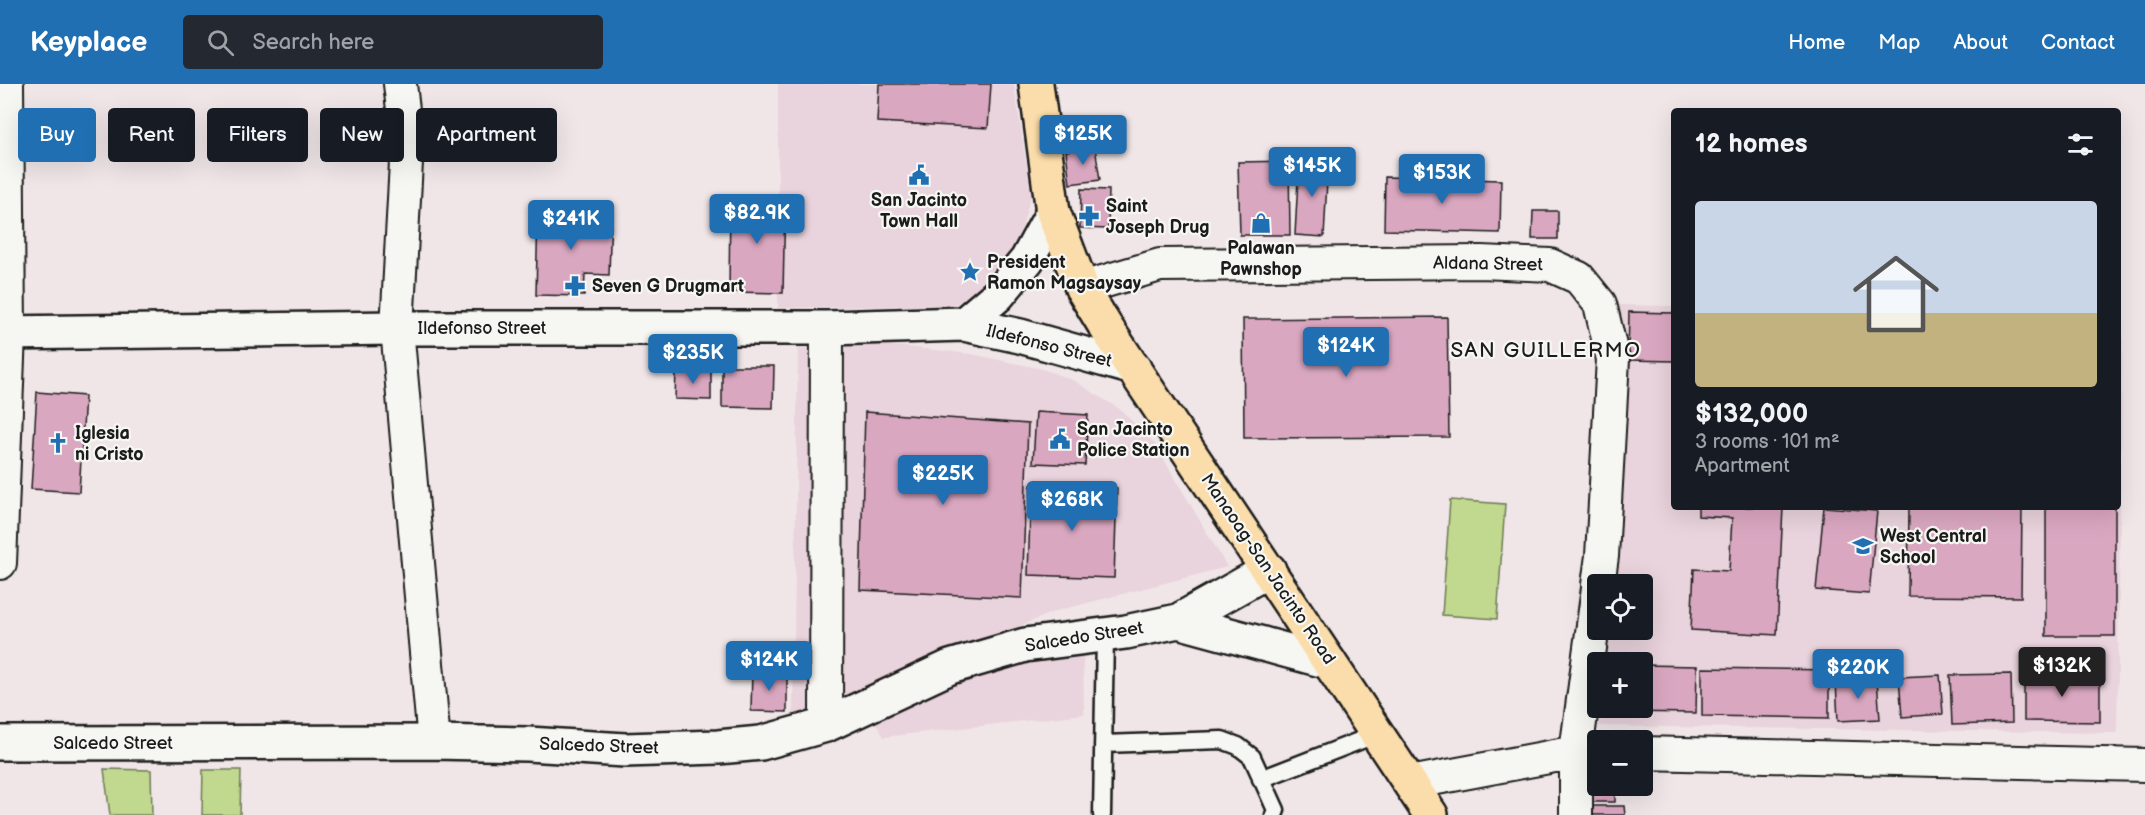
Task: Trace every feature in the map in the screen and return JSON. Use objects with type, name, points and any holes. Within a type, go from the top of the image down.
[{"type":"main road","name":"Manaoag-San Jacinto Road","points":[[1036,84],[1053,212],[1082,288],[1431,815]]},
{"type":"street","points":[[0,562],[7,84]]},
{"type":"street","points":[[400,84],[406,144],[397,328],[434,742]]},
{"type":"street","name":"Ildefonso Street","points":[[964,324],[998,295],[1027,260],[1053,212]]},
{"type":"street","name":"Aldana Street","points":[[1082,288],[1160,264],[1481,262],[1550,264],[1579,278],[1600,304],[1613,359],[1600,574]]},
{"type":"street","name":"Ildefonso Street","points":[[4,333],[397,328],[827,328],[964,324],[1020,336],[1134,368]]},
{"type":"street","points":[[826,725],[827,328]]},
{"type":"street","name":"Salcedo Street","points":[[0,743],[434,742],[528,744],[625,750],[761,743],[826,725],[950,668],[1024,645],[1126,632],[1178,621],[1269,570]]},
{"type":"street","name":"Salcedo Street","points":[[1178,621],[1329,662]]},
{"type":"street","name":"Aldana Street","points":[[1588,730],[1594,640]]},
{"type":"street","points":[[1410,783],[1587,752]]},
{"type":"street","name":"Aldana Street","points":[[1576,815],[1587,752]]},
{"type":"street","points":[[1653,753],[2145,765]]},
{"type":"lane","points":[[1102,815],[1105,634]]},
{"type":"lane","points":[[1261,779],[1377,734]]},
{"type":"lane","points":[[1103,744],[1222,740],[1238,746],[1252,757],[1276,810],[1274,815]]},
{"type":"shaded area","points":[[778,84],[1014,84],[1031,195],[1017,244],[996,278],[975,294],[953,305],[778,308]]},
{"type":"shaded area","name":"West Central School","points":[[1617,305],[1671,306],[1671,510],[2120,510],[2117,733],[1599,726],[1599,718],[1653,718],[1653,652],[1602,652],[1603,640],[1653,640],[1653,574],[1605,574]]},
{"type":"shaded area","name":"West Central School","points":[[2121,315],[2123,315],[2121,454]]},
{"type":"shaded area","points":[[853,341],[971,354],[1042,369],[1073,380],[1121,410],[1155,444],[1227,567],[1056,611],[846,698],[793,715],[798,349]]},
{"type":"shaded area","points":[[1083,652],[1084,714],[884,737],[874,720],[1015,660]]},
{"type":"green space","points":[[1450,500],[1505,504],[1497,619],[1442,615]]},
{"type":"green space","points":[[104,769],[151,770],[152,815],[110,815]]},
{"type":"green space","points":[[203,770],[241,770],[240,815],[202,815]]},
{"type":"building","points":[[879,84],[991,84],[988,128],[877,122]]},
{"type":"building","points":[[1095,147],[1100,180],[1070,184],[1066,151]]},
{"type":"building","points":[[1299,160],[1328,162],[1324,237],[1295,235]]},
{"type":"building","points":[[1289,161],[1290,235],[1240,235],[1238,162]]},
{"type":"building","points":[[1385,177],[1501,180],[1500,233],[1384,230]]},
{"type":"building","points":[[1081,189],[1109,190],[1108,229],[1080,228]]},
{"type":"building","points":[[730,198],[785,199],[783,293],[729,292]]},
{"type":"building","points":[[538,211],[611,213],[609,275],[585,274],[584,296],[536,295]]},
{"type":"building","points":[[1533,211],[1558,211],[1558,239],[1532,239]]},
{"type":"building","points":[[1629,312],[1671,313],[1671,361],[1628,360]]},
{"type":"building","points":[[1447,317],[1449,437],[1244,438],[1243,319]]},
{"type":"building","points":[[722,366],[774,366],[773,408],[722,407]]},
{"type":"building","points":[[676,370],[711,371],[711,400],[675,399]]},
{"type":"building","name":"Iglesia ni Cristo","points":[[37,392],[85,396],[79,492],[31,489]]},
{"type":"building","points":[[865,412],[1028,424],[1022,598],[860,590]]},
{"type":"building","name":"San Jacinto Police Station","points":[[1036,412],[1088,415],[1085,465],[1033,463]]},
{"type":"building","points":[[1031,485],[1117,488],[1114,578],[1028,575]]},
{"type":"building","points":[[1698,510],[1783,510],[1777,635],[1691,630],[1694,569],[1729,571],[1732,518],[1698,516]]},
{"type":"building","points":[[1824,510],[1877,511],[1869,594],[1816,590]]},
{"type":"building","points":[[1909,510],[2022,510],[2021,597],[1908,596]]},
{"type":"building","points":[[2046,510],[2115,510],[2115,636],[2046,636]]},
{"type":"building","points":[[1653,665],[1697,666],[1696,713],[1653,712]]},
{"type":"building","points":[[1702,668],[1829,670],[1829,718],[1702,716]]},
{"type":"building","points":[[752,671],[787,672],[787,712],[751,711]]},
{"type":"building","points":[[2011,674],[2012,723],[1952,725],[1950,675]]},
{"type":"building","points":[[2024,674],[2100,675],[2100,722],[2024,721]]},
{"type":"building","points":[[1940,675],[1943,714],[1902,717],[1899,677]]},
{"type":"building","points":[[1877,680],[1880,719],[1838,721],[1836,681]]},
{"type":"building","points":[[1585,758],[1587,758],[1587,796],[1615,796],[1615,802],[1586,802]]},
{"type":"building","points":[[1586,806],[1624,806],[1625,815],[1586,815]]},
{"type":"place","name":"San Jacinto Town Hall","points":[[919,175]]},
{"type":"place","name":"Saint Joseph Drug","points":[[1089,216]]},
{"type":"place","name":"Palawan Pawnshop","points":[[1261,223]]},
{"type":"place","name":"President Ramon Magsaysay","points":[[970,272]]},
{"type":"place","name":"Seven G Drugmart","points":[[575,286]]},
{"type":"place","name":"San Jacinto Police Station","points":[[1060,439]]},
{"type":"place","name":"Iglesia ni Cristo","points":[[58,443]]},
{"type":"place","name":"West Central School","points":[[1863,546]]},
{"type":"district","name":"SAN GUILLERMO","points":[[1546,350]]}]
